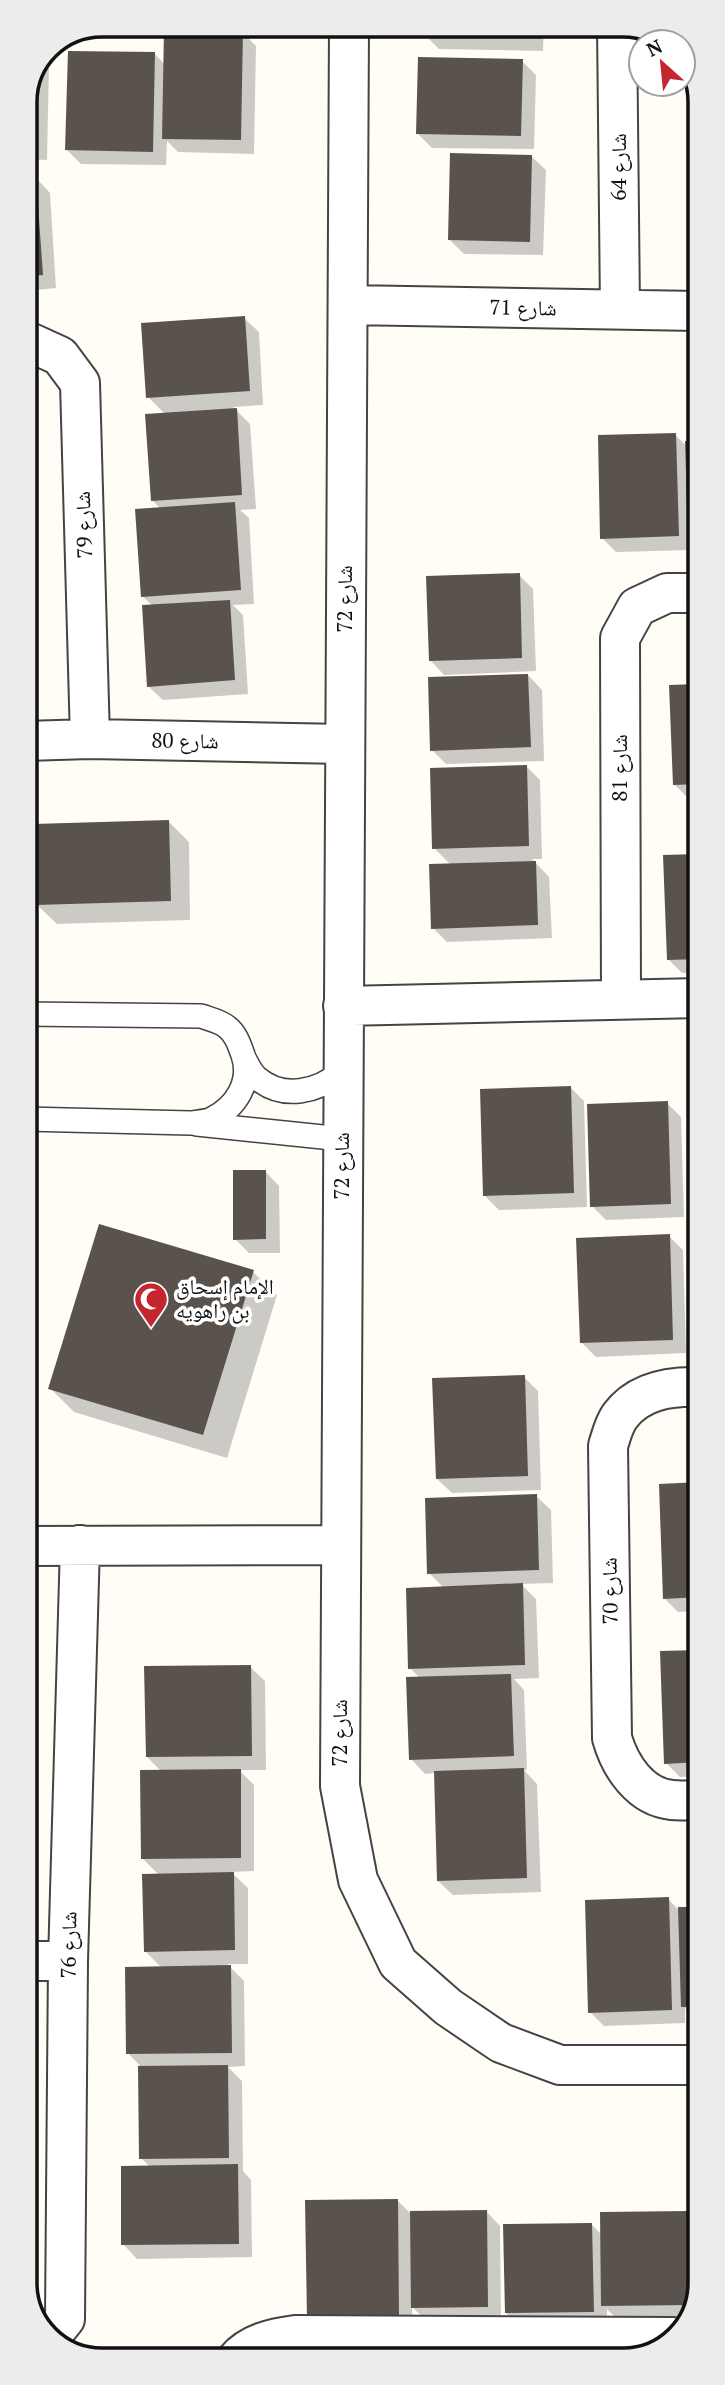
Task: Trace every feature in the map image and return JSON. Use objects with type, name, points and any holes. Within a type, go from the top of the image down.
[{"type":"street","name":"شارع 72","points":[[349,37],[340,1786],[358,1880],[398,1963],[448,2007],[501,2043],[560,2065],[688,2065]]},
{"type":"street","name":"شارع 64","points":[[620,309],[625,38]]},
{"type":"street","name":"شارع 71","points":[[348,305],[688,310]]},
{"type":"street","name":"شارع 79","points":[[37,345],[60,356],[80,383],[90,738]]},
{"type":"street","name":"شارع 81","points":[[621,999],[620,638],[637,607],[667,593],[688,593]]},
{"type":"street","name":"شارع 80","points":[[37,740],[90,738],[344,744]]},
{"type":"street","points":[[343,1006],[688,998]]},
{"type":"street","name":"شارع 70","points":[[688,1387],[669,1386],[631,1403],[618,1418],[608,1446],[612,1738],[617,1756],[629,1775],[644,1789],[668,1800],[688,1800]]},
{"type":"street","name":"شارع 76","points":[[57,2330],[65,2319],[68,1961],[80,1545]]},
{"type":"street","points":[[37,1546],[341,1545]]},
{"type":"street","points":[[37,1961],[68,1961]]},
{"type":"street","points":[[252,2348],[274,2338],[295,2335],[660,2337]]},
{"type":"lane","points":[[37,1014],[201,1016],[225,1025],[237,1038],[245,1060],[257,1078],[291,1092],[310,1090],[327,1084],[342,1072]]},
{"type":"lane","points":[[190,1123],[211,1119],[240,1095],[245,1079],[245,1060]]},
{"type":"lane","points":[[37,1119],[190,1123],[342,1139]]},
{"type":"building","points":[[164,37],[243,37],[241,140],[162,139]]},
{"type":"building","points":[[68,51],[155,52],[153,152],[65,150]]},
{"type":"building","points":[[418,57],[523,59],[521,136],[416,134]]},
{"type":"building","points":[[450,153],[532,155],[530,242],[448,240]]},
{"type":"building","points":[[37,191],[43,275],[37,275]]},
{"type":"building","points":[[245,316],[250,391],[146,398],[141,323]]},
{"type":"building","points":[[237,408],[242,495],[151,501],[145,414]]},
{"type":"building","points":[[676,433],[679,536],[600,539],[598,435]]},
{"type":"building","points":[[685,441],[688,441],[688,541]]},
{"type":"building","points":[[235,502],[241,590],[141,597],[135,509]]},
{"type":"building","points":[[520,573],[522,658],[429,661],[426,576]]},
{"type":"building","points":[[230,600],[235,680],[147,687],[142,605]]},
{"type":"building","points":[[528,674],[531,747],[430,751],[428,677]]},
{"type":"building","points":[[688,684],[688,784],[673,785],[669,685]]},
{"type":"building","points":[[527,765],[529,846],[432,849],[430,768]]},
{"type":"building","points":[[169,820],[171,901],[37,905],[37,824]]},
{"type":"building","points":[[688,854],[688,959],[667,960],[663,855]]},
{"type":"building","points":[[536,861],[538,925],[431,929],[429,864]]},
{"type":"building","points":[[571,1086],[574,1193],[483,1196],[480,1089]]},
{"type":"building","points":[[668,1101],[671,1204],[590,1207],[587,1104]]},
{"type":"building","points":[[233,1170],[266,1170],[266,1239],[233,1240]]},
{"type":"building","name":"الإمام إسحاق بن راهويه","points":[[99,1224],[254,1270],[203,1435],[48,1389]]},
{"type":"building","points":[[670,1234],[673,1340],[580,1343],[576,1238]]},
{"type":"building","points":[[525,1375],[528,1476],[436,1479],[432,1378]]},
{"type":"building","points":[[688,1483],[688,1598],[663,1599],[659,1484]]},
{"type":"building","points":[[537,1494],[539,1570],[427,1574],[425,1498]]},
{"type":"building","points":[[523,1583],[525,1665],[408,1669],[406,1588]]},
{"type":"building","points":[[688,1650],[688,1763],[664,1764],[660,1651]]},
{"type":"building","points":[[251,1665],[252,1756],[146,1757],[144,1666]]},
{"type":"building","points":[[511,1674],[514,1756],[409,1760],[406,1677]]},
{"type":"building","points":[[524,1768],[527,1878],[437,1881],[434,1771]]},
{"type":"building","points":[[241,1769],[241,1858],[141,1859],[140,1770]]},
{"type":"building","points":[[234,1872],[235,1950],[144,1952],[142,1874]]},
{"type":"building","points":[[669,1897],[672,2010],[588,2013],[585,1900]]},
{"type":"building","points":[[678,1907],[688,1907],[688,2007],[681,2007]]},
{"type":"building","points":[[231,1965],[232,2053],[126,2054],[125,1967]]},
{"type":"building","points":[[228,2065],[229,2158],[139,2159],[138,2066]]},
{"type":"building","points":[[238,2164],[239,2244],[121,2245],[121,2166]]},
{"type":"building","points":[[398,2199],[399,2317],[307,2319],[305,2200]]},
{"type":"building","points":[[487,2210],[488,2307],[411,2308],[410,2211]]},
{"type":"building","points":[[688,2211],[688,2283],[685,2305],[601,2306],[600,2212]]},
{"type":"building","points":[[592,2223],[594,2312],[505,2313],[503,2224]]},
{"type":"place","name":"الإمام إسحاق بن راهويه","points":[[151,1329]]}]
